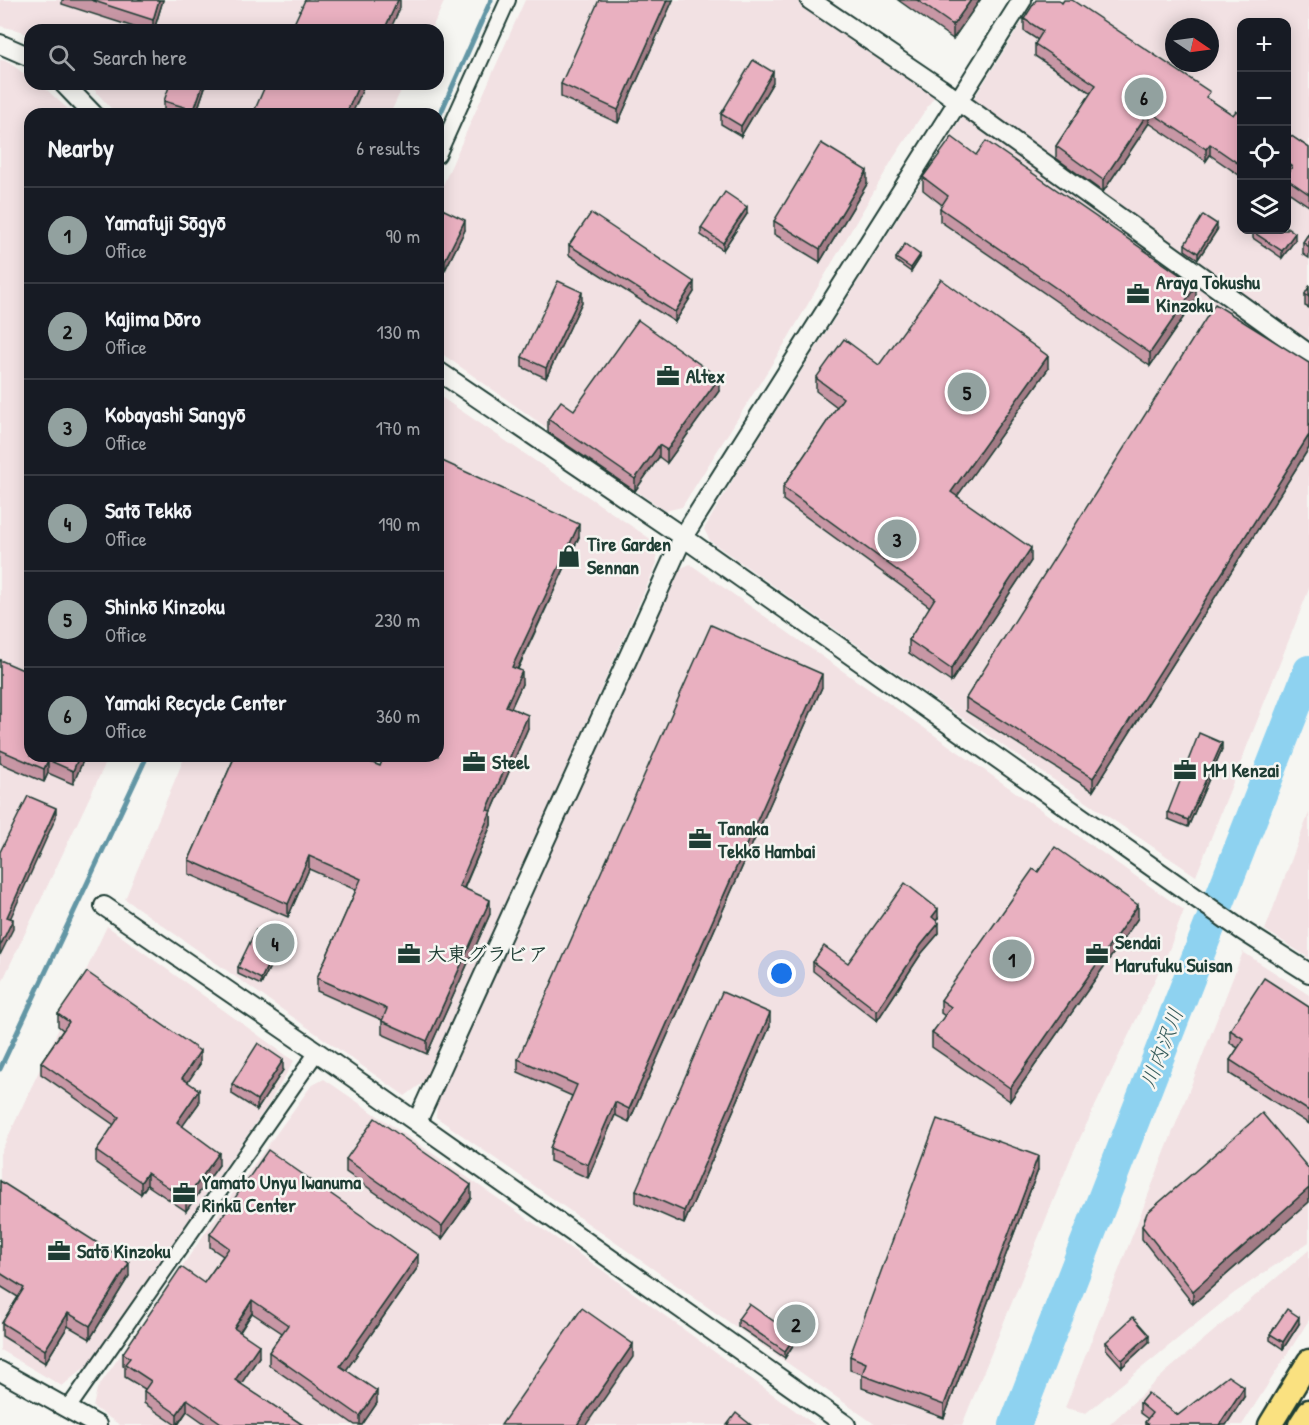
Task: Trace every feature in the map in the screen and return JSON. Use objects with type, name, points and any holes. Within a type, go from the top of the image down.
[{"type":"main road","points":[[1270,1425],[1309,1361]]},
{"type":"main road","points":[[1300,1425],[1309,1410]]},
{"type":"street","points":[[444,142],[508,0]]},
{"type":"street","points":[[810,0],[959,102],[1309,354]]},
{"type":"street","points":[[417,1122],[682,537],[1022,0]]},
{"type":"street","points":[[0,44],[24,54]]},
{"type":"street","points":[[70,90],[87,108]]},
{"type":"street","points":[[444,375],[682,537],[1243,931],[1309,973]]},
{"type":"street","points":[[104,906],[317,1052],[846,1425]]},
{"type":"street","points":[[69,1407],[317,1052]]},
{"type":"street","points":[[0,1371],[69,1407],[97,1425]]},
{"type":"shaded area","points":[[0,0],[445,0],[434,24],[24,24],[24,33],[0,26]]},
{"type":"shaded area","points":[[525,0],[799,0],[936,94],[894,157],[787,340],[682,507],[665,511],[444,355],[444,182]]},
{"type":"shaded area","points":[[1036,0],[1309,0],[1309,589],[1196,876],[937,701],[710,541],[704,529],[737,473]]},
{"type":"shaded area","points":[[0,60],[7,61],[24,74],[24,90],[47,90],[66,108],[24,108],[24,762],[106,762],[0,986]]},
{"type":"shaded area","points":[[94,90],[401,90],[393,108],[111,108]]},
{"type":"shaded area","points":[[444,399],[655,542],[657,563],[428,1079],[405,1096],[125,899],[182,762],[444,762]]},
{"type":"shaded area","points":[[690,564],[1184,910],[1169,950],[1072,1155],[962,1425],[876,1425],[436,1117],[437,1102],[675,571]]},
{"type":"shaded area","points":[[1309,813],[1309,958],[1265,930]]},
{"type":"shaded area","points":[[107,926],[294,1061],[266,1108],[89,1364],[62,1386],[0,1350],[0,1154]]},
{"type":"shaded area","points":[[1243,952],[1309,995],[1309,1242],[1233,1294],[1086,1413],[1065,1408]]},
{"type":"shaded area","points":[[324,1079],[602,1270],[815,1425],[120,1425],[93,1407],[97,1389],[228,1200],[311,1086]]},
{"type":"shaded area","points":[[1309,1250],[1309,1320],[1242,1425],[1109,1425],[1167,1371]]},
{"type":"building","points":[[91,0],[159,0],[153,20]]},
{"type":"building","points":[[305,0],[398,0],[387,24],[294,24]]},
{"type":"building","points":[[599,0],[667,0],[618,110],[561,84]]},
{"type":"building","points":[[917,0],[971,0],[953,25]]},
{"type":"building","points":[[1036,0],[1059,0],[1062,3],[1064,0],[1072,0],[1165,62],[1165,72],[1180,72],[1210,92],[1206,97],[1233,115],[1237,112],[1237,163],[1210,144],[1206,149],[1149,111],[1103,180],[1056,146],[1096,85],[1035,44],[1043,31],[1024,19]]},
{"type":"building","points":[[753,60],[773,72],[741,126],[721,114]]},
{"type":"building","points":[[168,90],[201,90],[195,108],[164,101]]},
{"type":"building","points":[[263,90],[356,90],[349,108],[256,108]]},
{"type":"building","points":[[1291,136],[1309,148],[1309,194],[1291,182]]},
{"type":"building","points":[[952,137],[976,155],[986,141],[1196,286],[1150,353],[940,208],[948,196],[923,177]]},
{"type":"building","points":[[821,143],[867,171],[820,249],[774,221]]},
{"type":"building","points":[[725,192],[747,207],[723,243],[701,228]]},
{"type":"building","points":[[444,210],[465,220],[444,260]]},
{"type":"building","points":[[591,213],[694,282],[675,312],[569,245]]},
{"type":"building","points":[[1203,215],[1217,224],[1198,253],[1185,244]]},
{"type":"building","points":[[1291,230],[1295,233],[1282,251],[1256,234],[1291,234]]},
{"type":"building","points":[[1309,233],[1309,247],[1303,242]]},
{"type":"building","points":[[905,244],[920,255],[911,268],[896,258]]},
{"type":"building","points":[[941,279],[1048,356],[951,492],[1031,548],[951,669],[909,640],[935,598],[783,487],[843,398],[816,378],[844,339],[879,365]]},
{"type":"building","points":[[558,281],[582,292],[546,368],[522,357]]},
{"type":"building","points":[[1215,304],[1309,363],[1309,435],[1093,778],[966,698]]},
{"type":"building","points":[[638,320],[719,378],[667,450],[659,445],[635,479],[548,419],[561,401],[574,410]]},
{"type":"building","points":[[444,462],[579,524],[512,667],[522,671],[506,706],[528,715],[487,810],[491,811],[459,886],[490,900],[427,1041],[382,1021],[387,1009],[317,978],[361,879],[309,856],[288,904],[189,860],[232,762],[370,762],[380,766],[382,762],[444,762]]},
{"type":"building","points":[[711,625],[822,674],[629,1109],[615,1102],[588,1165],[550,1148],[577,1085],[518,1059]]},
{"type":"building","points":[[0,660],[24,670],[24,760],[0,750]]},
{"type":"building","points":[[1199,733],[1222,743],[1188,820],[1168,812]]},
{"type":"building","points":[[28,762],[47,762],[44,769]]},
{"type":"building","points":[[53,762],[77,762],[73,771]]},
{"type":"building","points":[[28,796],[56,808],[7,917],[13,919],[0,946],[0,852]]},
{"type":"building","points":[[1055,847],[1138,905],[1010,1088],[932,1033],[951,1007],[941,1000],[1033,869],[1038,872]]},
{"type":"building","points":[[905,883],[938,909],[932,917],[939,923],[921,945],[877,1011],[813,962],[824,946],[848,963]]},
{"type":"building","points":[[256,930],[279,941],[261,979],[238,967]]},
{"type":"building","points":[[87,972],[200,1051],[182,1078],[199,1090],[177,1122],[219,1153],[186,1199],[147,1173],[141,1182],[96,1151],[119,1117],[41,1062],[69,1022],[58,1014]]},
{"type":"building","points":[[1264,978],[1309,1007],[1309,1111],[1230,1060],[1244,1039],[1230,1030]]},
{"type":"building","points":[[722,992],[770,1013],[684,1211],[636,1190]]},
{"type":"building","points":[[258,1043],[283,1060],[257,1100],[232,1084]]},
{"type":"building","points":[[1262,1113],[1309,1169],[1309,1188],[1193,1291],[1142,1226],[1147,1213]]},
{"type":"building","points":[[375,1118],[471,1185],[442,1226],[346,1159]]},
{"type":"building","points":[[937,1119],[1038,1156],[944,1405],[862,1375],[866,1363],[850,1356]]},
{"type":"building","points":[[268,1150],[418,1255],[340,1366],[377,1391],[360,1416],[269,1352],[288,1325],[252,1300],[234,1328],[259,1345],[235,1380],[303,1425],[224,1425],[187,1399],[177,1414],[144,1391],[151,1381],[125,1364],[130,1358],[123,1353],[181,1267],[204,1283],[229,1248],[210,1234]]},
{"type":"building","points":[[0,1181],[129,1263],[90,1326],[68,1313],[45,1350],[2,1323],[24,1288],[0,1273]]},
{"type":"building","points":[[749,1304],[795,1336],[785,1351],[738,1319]]},
{"type":"building","points":[[582,1308],[633,1344],[577,1425],[501,1425]]},
{"type":"building","points":[[1287,1309],[1299,1317],[1283,1342],[1270,1334]]},
{"type":"building","points":[[1133,1317],[1149,1335],[1122,1360],[1106,1342]]},
{"type":"building","points":[[1228,1376],[1244,1387],[1219,1425],[1147,1425],[1145,1422],[1152,1413],[1140,1403],[1148,1393],[1178,1415]]},
{"type":"building","points":[[736,1413],[751,1425],[727,1425]]},
{"type":"waterway","points":[[443,108],[491,0]]},
{"type":"waterway","name":"川内沢川","points":[[1015,1425],[1309,671]]},
{"type":"waterway","points":[[0,1069],[144,762]]},
{"type":"place","name":"Yamaki Recycle Center","points":[[1144,97]]},
{"type":"place","name":"Araya Tokushu Kinzoku","points":[[1138,294]]},
{"type":"place","name":"Altex","points":[[668,376]]},
{"type":"place","name":"Shinkō Kinzoku","points":[[967,392]]},
{"type":"place","name":"Kobayashi Sangyō","points":[[897,539]]},
{"type":"place","name":"Tire Garden Sennan","points":[[569,556]]},
{"type":"place","name":"Steel","points":[[474,762]]},
{"type":"place","name":"MM Kenzai","points":[[1185,770]]},
{"type":"place","name":"Tanaka Tekkō Hambai","points":[[700,839]]},
{"type":"place","name":"Satō Tekkō","points":[[275,943]]},
{"type":"place","name":"大東グラビア","points":[[409,954]]},
{"type":"place","name":"Sendai Marufuku Suisan","points":[[1097,954]]},
{"type":"place","name":"Yamafuji Sōgyō","points":[[1012,959]]},
{"type":"place","name":"Yamato Unyu Iwanuma Rinkū Center","points":[[184,1193]]},
{"type":"place","name":"Satō Kinzoku","points":[[59,1251]]},
{"type":"place","name":"Kajima Dōro","points":[[796,1324]]}]
